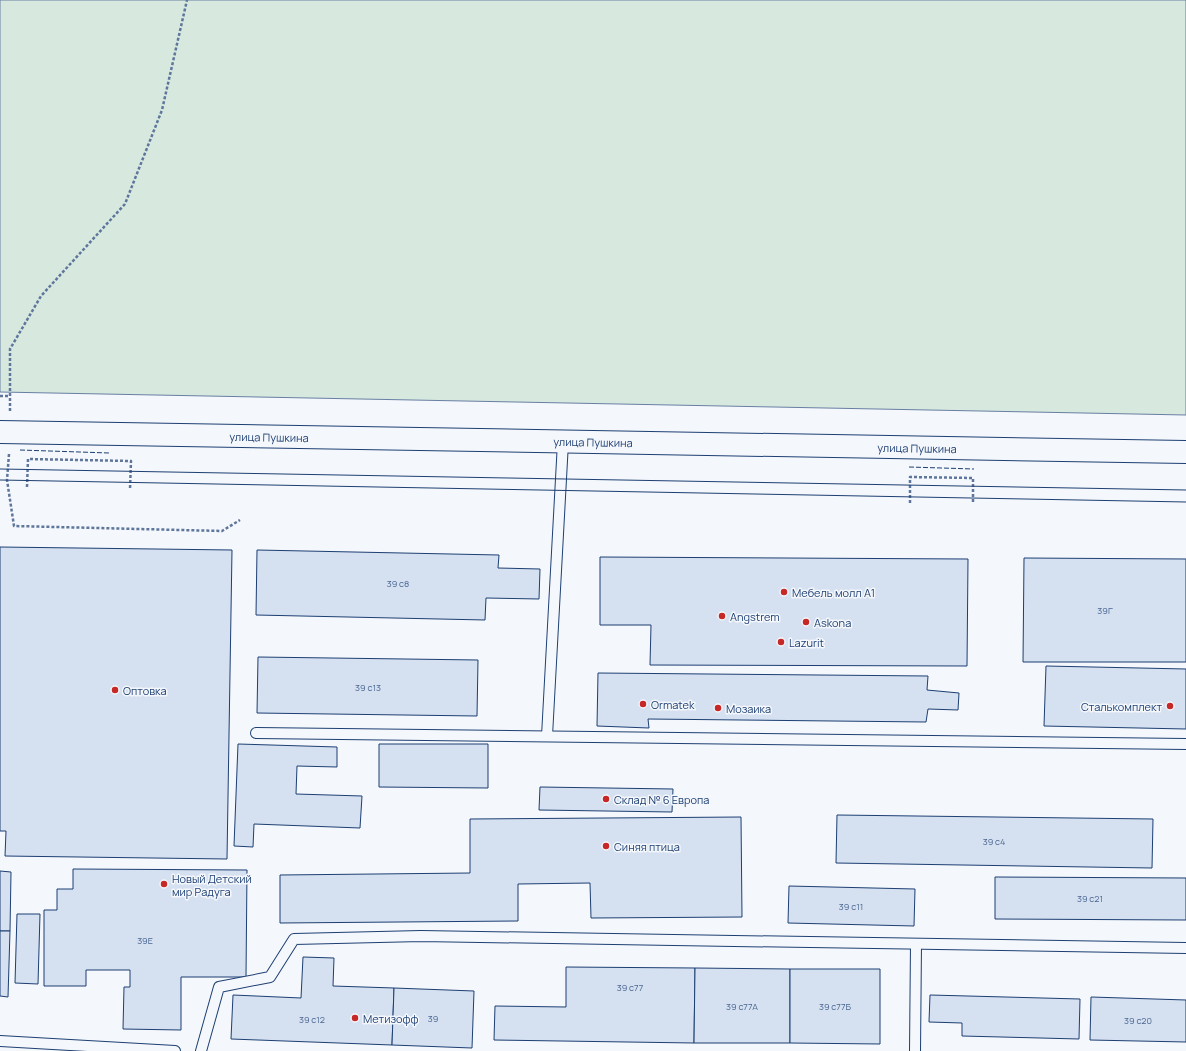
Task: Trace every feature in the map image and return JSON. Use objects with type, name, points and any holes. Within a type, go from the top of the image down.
[{"type":"street","name":"улица Пушкина","points":[[5,432],[1186,452]]},
{"type":"lane","points":[[547,736],[563,442]]},
{"type":"lane","points":[[256,733],[1186,744]]},
{"type":"lane","points":[[201,1051],[219,986],[270,977],[294,939],[422,936],[1186,948]]},
{"type":"lane","points":[[915,1051],[916,944]]},
{"type":"lane","points":[[0,1041],[175,1051]]},
{"type":"path","points":[[187,0],[162,110],[125,204],[41,296],[10,349],[10,396],[5,432],[7,480],[14,526],[222,531],[240,520]]},
{"type":"path","points":[[0,396],[10,396]]},
{"type":"path","points":[[27,487],[28,459],[131,461],[130,489]]},
{"type":"path","points":[[910,503],[910,477],[973,478],[973,503]]},
{"type":"shaded area","points":[[0,0],[1186,0],[1186,415],[0,392]]},
{"type":"building","name":"Оптовка","points":[[0,547],[232,550],[227,859],[5,856],[6,831],[0,831]]},
{"type":"building","points":[[257,550],[499,555],[498,568],[540,569],[539,599],[486,598],[485,620],[256,615]]},
{"type":"building","name":"Мебель молл А1","points":[[600,557],[968,559],[967,666],[650,665],[651,625],[600,625]]},
{"type":"building","points":[[1024,558],[1186,559],[1186,662],[1023,662]]},
{"type":"building","points":[[258,657],[478,660],[477,716],[257,713]]},
{"type":"building","points":[[1046,666],[1186,669],[1186,729],[1044,726]]},
{"type":"building","points":[[598,673],[928,676],[927,690],[959,693],[958,710],[928,709],[926,722],[648,719],[649,728],[597,726]]},
{"type":"building","points":[[238,744],[337,747],[337,767],[297,766],[296,794],[362,796],[360,828],[254,824],[253,847],[234,846]]},
{"type":"building","points":[[379,744],[488,744],[488,788],[379,787]]},
{"type":"building","name":"Склад № 6 Европа","points":[[540,787],[673,789],[672,812],[539,810]]},
{"type":"building","points":[[837,815],[1153,819],[1152,868],[836,863]]},
{"type":"building","name":"Синяя птица","points":[[741,817],[742,917],[591,918],[590,883],[518,884],[518,921],[280,923],[280,875],[470,873],[470,819]]},
{"type":"building","points":[[73,869],[247,870],[246,977],[181,977],[181,1030],[123,1029],[124,987],[130,987],[130,970],[86,970],[86,986],[44,986],[44,910],[57,910],[57,889],[73,889]]},
{"type":"building","points":[[0,871],[11,872],[10,931],[0,931]]},
{"type":"building","points":[[995,877],[1186,878],[1186,920],[995,919]]},
{"type":"building","points":[[789,886],[915,889],[914,926],[788,923]]},
{"type":"building","points":[[17,914],[40,914],[38,984],[15,983]]},
{"type":"building","points":[[0,931],[10,931],[8,997],[0,996]]},
{"type":"building","points":[[303,957],[334,958],[333,986],[394,988],[392,1045],[231,1039],[233,995],[301,998]]},
{"type":"building","points":[[566,967],[695,968],[694,1043],[494,1040],[495,1006],[566,1007]]},
{"type":"building","points":[[695,968],[790,969],[790,1043],[694,1043]]},
{"type":"building","points":[[790,969],[880,969],[880,1044],[790,1043]]},
{"type":"building","points":[[394,988],[474,991],[472,1048],[392,1045]]},
{"type":"building","points":[[930,995],[1080,999],[1079,1039],[962,1036],[962,1023],[929,1022]]},
{"type":"building","points":[[1091,997],[1186,1000],[1186,1042],[1090,1040]]},
{"type":"tram line","points":[[0,469],[1186,490]]},
{"type":"tram line","points":[[0,480],[1186,502]]},
{"type":"fence","points":[[20,450],[109,453]]},
{"type":"fence","points":[[909,467],[974,469]]},
{"type":"place","name":"Мебель молл А1","points":[[784,592]]},
{"type":"place","name":"Angstrem","points":[[722,616]]},
{"type":"place","name":"Askona","points":[[806,622]]},
{"type":"place","name":"Lazurit","points":[[781,642]]},
{"type":"place","name":"Оптовка","points":[[115,690]]},
{"type":"place","name":"Ormatek","points":[[643,704]]},
{"type":"place","name":"Сталькомплект","points":[[1170,706]]},
{"type":"place","name":"Мозаика","points":[[718,708]]},
{"type":"place","name":"Склад № 6 Европа","points":[[606,799]]},
{"type":"place","name":"Синяя птица","points":[[606,846]]},
{"type":"place","name":"Новый Детский мир Радуга","points":[[164,884]]},
{"type":"place","name":"Метизофф","points":[[355,1018]]}]
